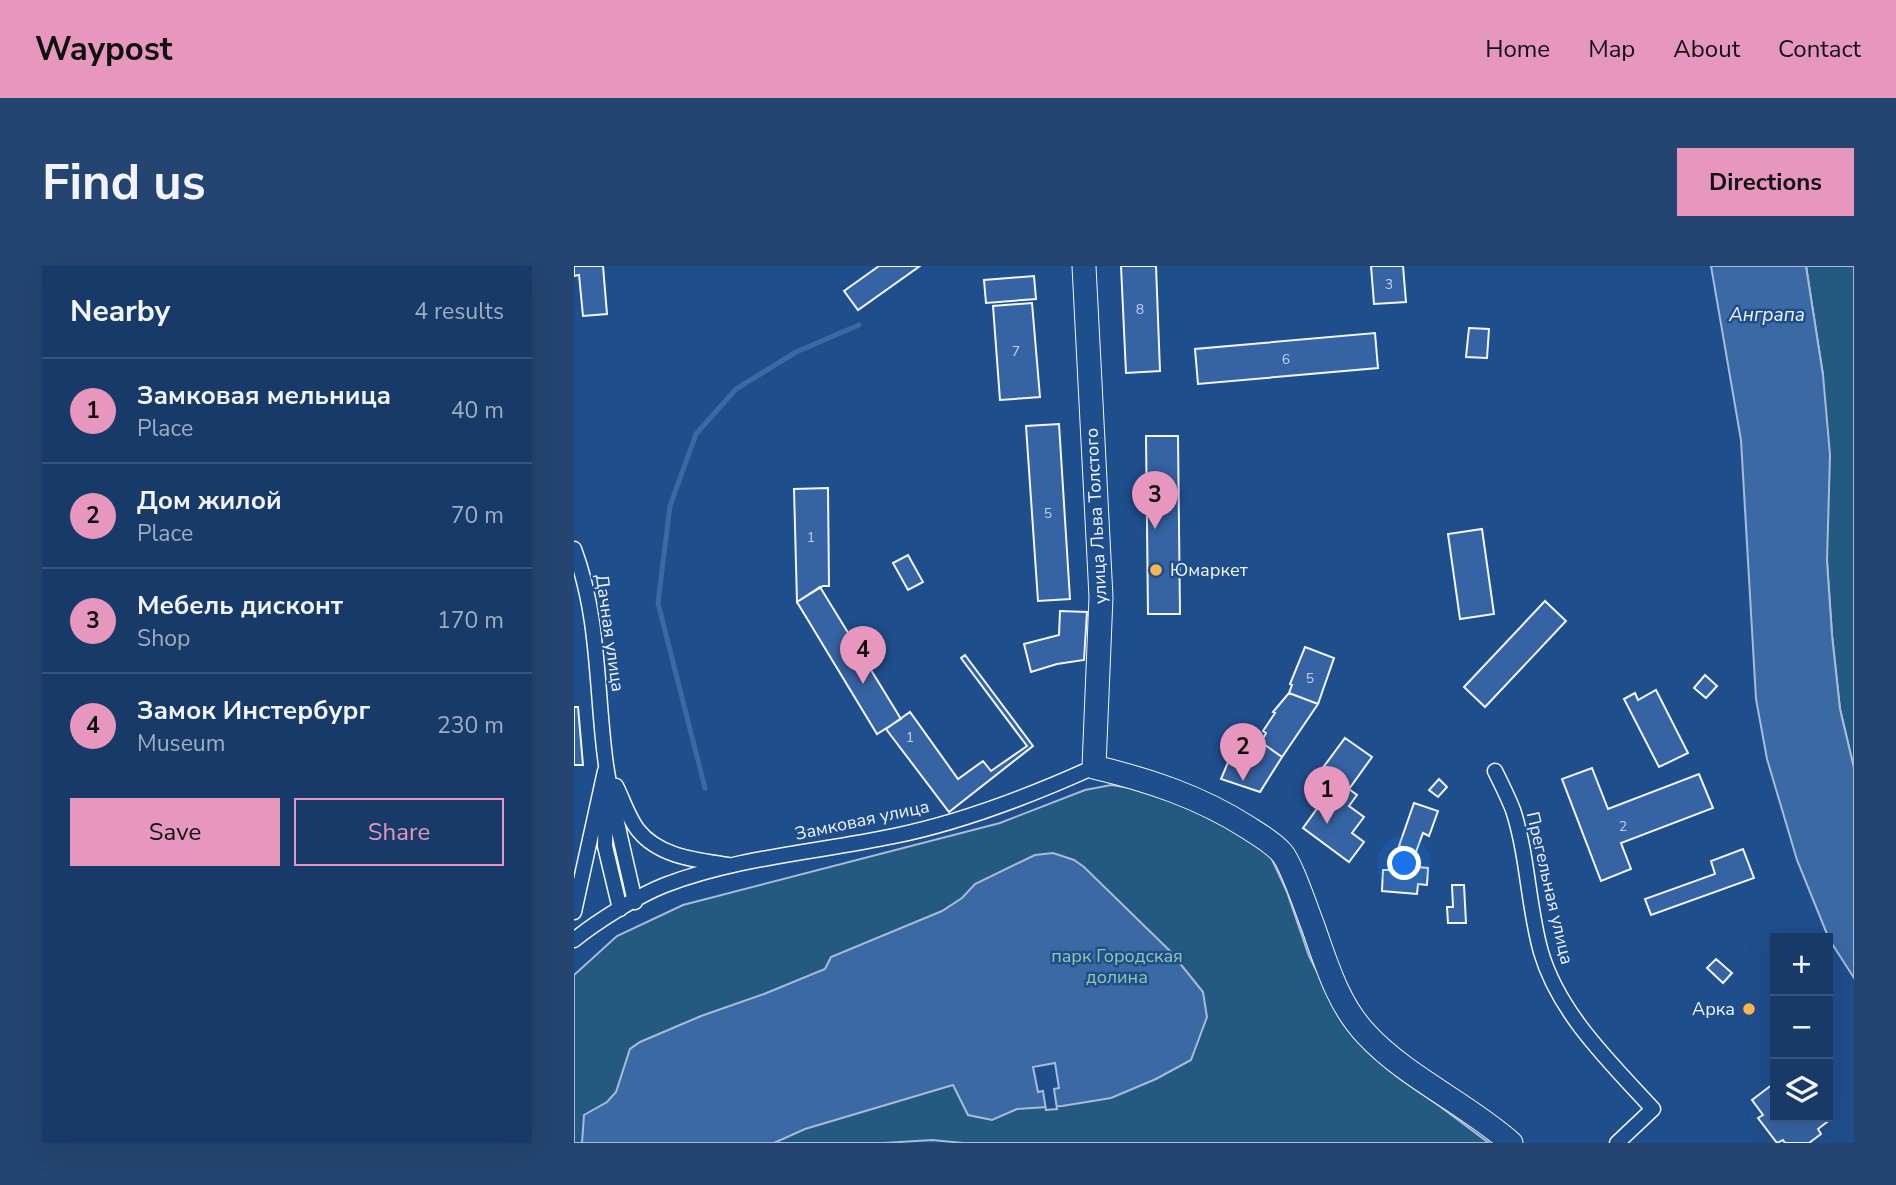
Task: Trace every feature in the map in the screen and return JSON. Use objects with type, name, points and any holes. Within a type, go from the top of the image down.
[{"type":"main road","name":"улица Льва Толстого","points":[[1084,266],[1101,597],[1094,767]]},
{"type":"main road","points":[[1094,767],[1146,779],[1183,793],[1237,821],[1283,853],[1346,1008],[1367,1035],[1409,1070],[1498,1131],[1511,1143]]},
{"type":"street","name":"Дачная улица","points":[[574,549],[584,575],[593,628],[606,766],[605,846],[620,909]]},
{"type":"street","name":"Дачная улица","points":[[606,766],[638,831],[661,848],[686,858],[731,866]]},
{"type":"street","name":"Дачная улица","points":[[606,766],[635,902]]},
{"type":"street","name":"Дачная улица","points":[[574,912],[606,766]]},
{"type":"street","name":"Замковая улица","points":[[635,902],[663,886],[731,866],[895,836],[982,813],[1094,767]]},
{"type":"street","name":"Прегельная улица","points":[[1495,771],[1513,809],[1542,953],[1556,991],[1601,1052],[1653,1109],[1617,1143]]},
{"type":"street","points":[[574,940],[635,902]]},
{"type":"green space","points":[[1806,266],[1854,266],[1854,768],[1840,709],[1832,635],[1827,561],[1823,375]]},
{"type":"green space","name":"парк Городская долина","points":[[1111,785],[1151,791],[1230,826],[1269,853],[1287,892],[1309,956],[1344,1024],[1390,1069],[1489,1143],[963,1143],[932,1140],[884,1143],[574,1143],[574,975],[617,936],[683,905],[1000,823],[1085,790]]},
{"type":"water","name":"Анграпа","points":[[1711,266],[1806,266],[1823,375],[1830,455],[1827,561],[1832,635],[1840,709],[1854,768],[1854,978],[1833,945],[1833,933],[1827,933],[1797,860],[1767,759],[1756,699],[1741,440]]},
{"type":"water","points":[[1053,853],[1074,860],[1084,867],[1170,951],[1203,992],[1207,1017],[1191,1060],[1156,1079],[1111,1098],[1062,1106],[1017,1109],[992,1120],[968,1115],[953,1085],[805,1129],[774,1143],[582,1143],[584,1115],[607,1102],[616,1092],[630,1049],[640,1042],[825,969],[831,957],[942,911],[962,898],[975,884],[1035,855]]},
{"type":"pier","points":[[1055,1063],[1059,1088],[1054,1089],[1057,1109],[1046,1110],[1043,1091],[1038,1092],[1033,1067]]},
{"type":"building","points":[[574,266],[603,266],[607,314],[583,316],[579,275],[574,276]]},
{"type":"building","points":[[879,266],[920,266],[858,310],[844,291]]},
{"type":"building","points":[[1121,266],[1156,266],[1160,371],[1126,373]]},
{"type":"building","points":[[1371,266],[1403,266],[1406,302],[1374,304]]},
{"type":"building","points":[[1034,276],[1036,299],[986,303],[984,280]]},
{"type":"building","points":[[1032,303],[1040,397],[1000,400],[993,306]]},
{"type":"building","points":[[1469,328],[1489,329],[1487,358],[1466,357]]},
{"type":"building","points":[[1375,333],[1378,368],[1198,384],[1195,349]]},
{"type":"building","points":[[1059,424],[1070,599],[1038,601],[1026,426]]},
{"type":"building","points":[[1146,436],[1178,436],[1180,614],[1148,614]]},
{"type":"building","points":[[828,488],[829,586],[823,586],[797,602],[794,489]]},
{"type":"building","points":[[1482,529],[1494,614],[1460,619],[1448,534]]},
{"type":"building","points":[[908,555],[923,582],[908,590],[893,563]]},
{"type":"building","points":[[820,587],[901,719],[877,734],[797,602]]},
{"type":"building","points":[[1545,601],[1566,621],[1485,707],[1464,687]]},
{"type":"building","points":[[1060,611],[1087,612],[1084,660],[1031,672],[1024,644],[1059,635]]},
{"type":"building","points":[[1305,647],[1334,658],[1318,704],[1289,693]]},
{"type":"building","points":[[965,655],[1033,746],[949,812],[886,729],[910,712],[958,779],[983,761],[991,771],[1027,746],[961,658]]},
{"type":"building","points":[[1705,675],[1717,686],[1706,698],[1694,688]]},
{"type":"building","points":[[1656,690],[1688,753],[1659,767],[1624,699],[1635,693],[1638,700]]},
{"type":"building","points":[[1289,693],[1318,704],[1282,757],[1261,742],[1266,733],[1263,731],[1275,713],[1273,712]]},
{"type":"building","points":[[574,707],[578,707],[583,765],[574,765]]},
{"type":"building","points":[[1345,738],[1372,757],[1349,789],[1322,769]]},
{"type":"building","points":[[1261,742],[1282,757],[1260,792],[1221,779],[1234,748],[1254,754]]},
{"type":"building","points":[[1592,768],[1608,809],[1699,774],[1713,808],[1621,843],[1631,869],[1601,881],[1562,779]]},
{"type":"building","points":[[1330,775],[1357,795],[1349,806],[1364,817],[1352,833],[1364,842],[1349,862],[1303,828],[1329,792],[1322,787]]},
{"type":"building","points":[[1439,779],[1447,787],[1438,797],[1429,790]]},
{"type":"building","points":[[1414,803],[1438,811],[1429,836],[1423,833],[1416,852],[1399,846]]},
{"type":"building","points":[[1743,849],[1754,878],[1651,915],[1645,899],[1715,874],[1711,861]]},
{"type":"building","points":[[1394,865],[1428,868],[1427,885],[1418,884],[1417,894],[1382,891],[1383,870],[1393,870]]},
{"type":"building","points":[[1452,885],[1464,885],[1466,923],[1448,923],[1447,907],[1453,907]]},
{"type":"building","points":[[1716,959],[1732,973],[1723,983],[1707,968]]},
{"type":"building","points":[[1770,1086],[1770,1122],[1827,1122],[1818,1129],[1821,1134],[1809,1143],[1785,1143],[1783,1140],[1777,1143],[1758,1118],[1763,1115],[1752,1100]]},
{"type":"waterway","points":[[705,788],[658,603],[670,506],[696,434],[736,389],[796,352],[859,325]]},
{"type":"place","name":"Мебель дисконт","points":[[1155,529]]},
{"type":"place","name":"Юмаркет","points":[[1156,570]]},
{"type":"place","name":"Замок Инстербург","points":[[863,684]]},
{"type":"place","name":"Дом жилой","points":[[1243,781]]},
{"type":"place","name":"Замковая мельница","points":[[1327,824]]},
{"type":"place","name":"Арка","points":[[1749,1009]]}]
